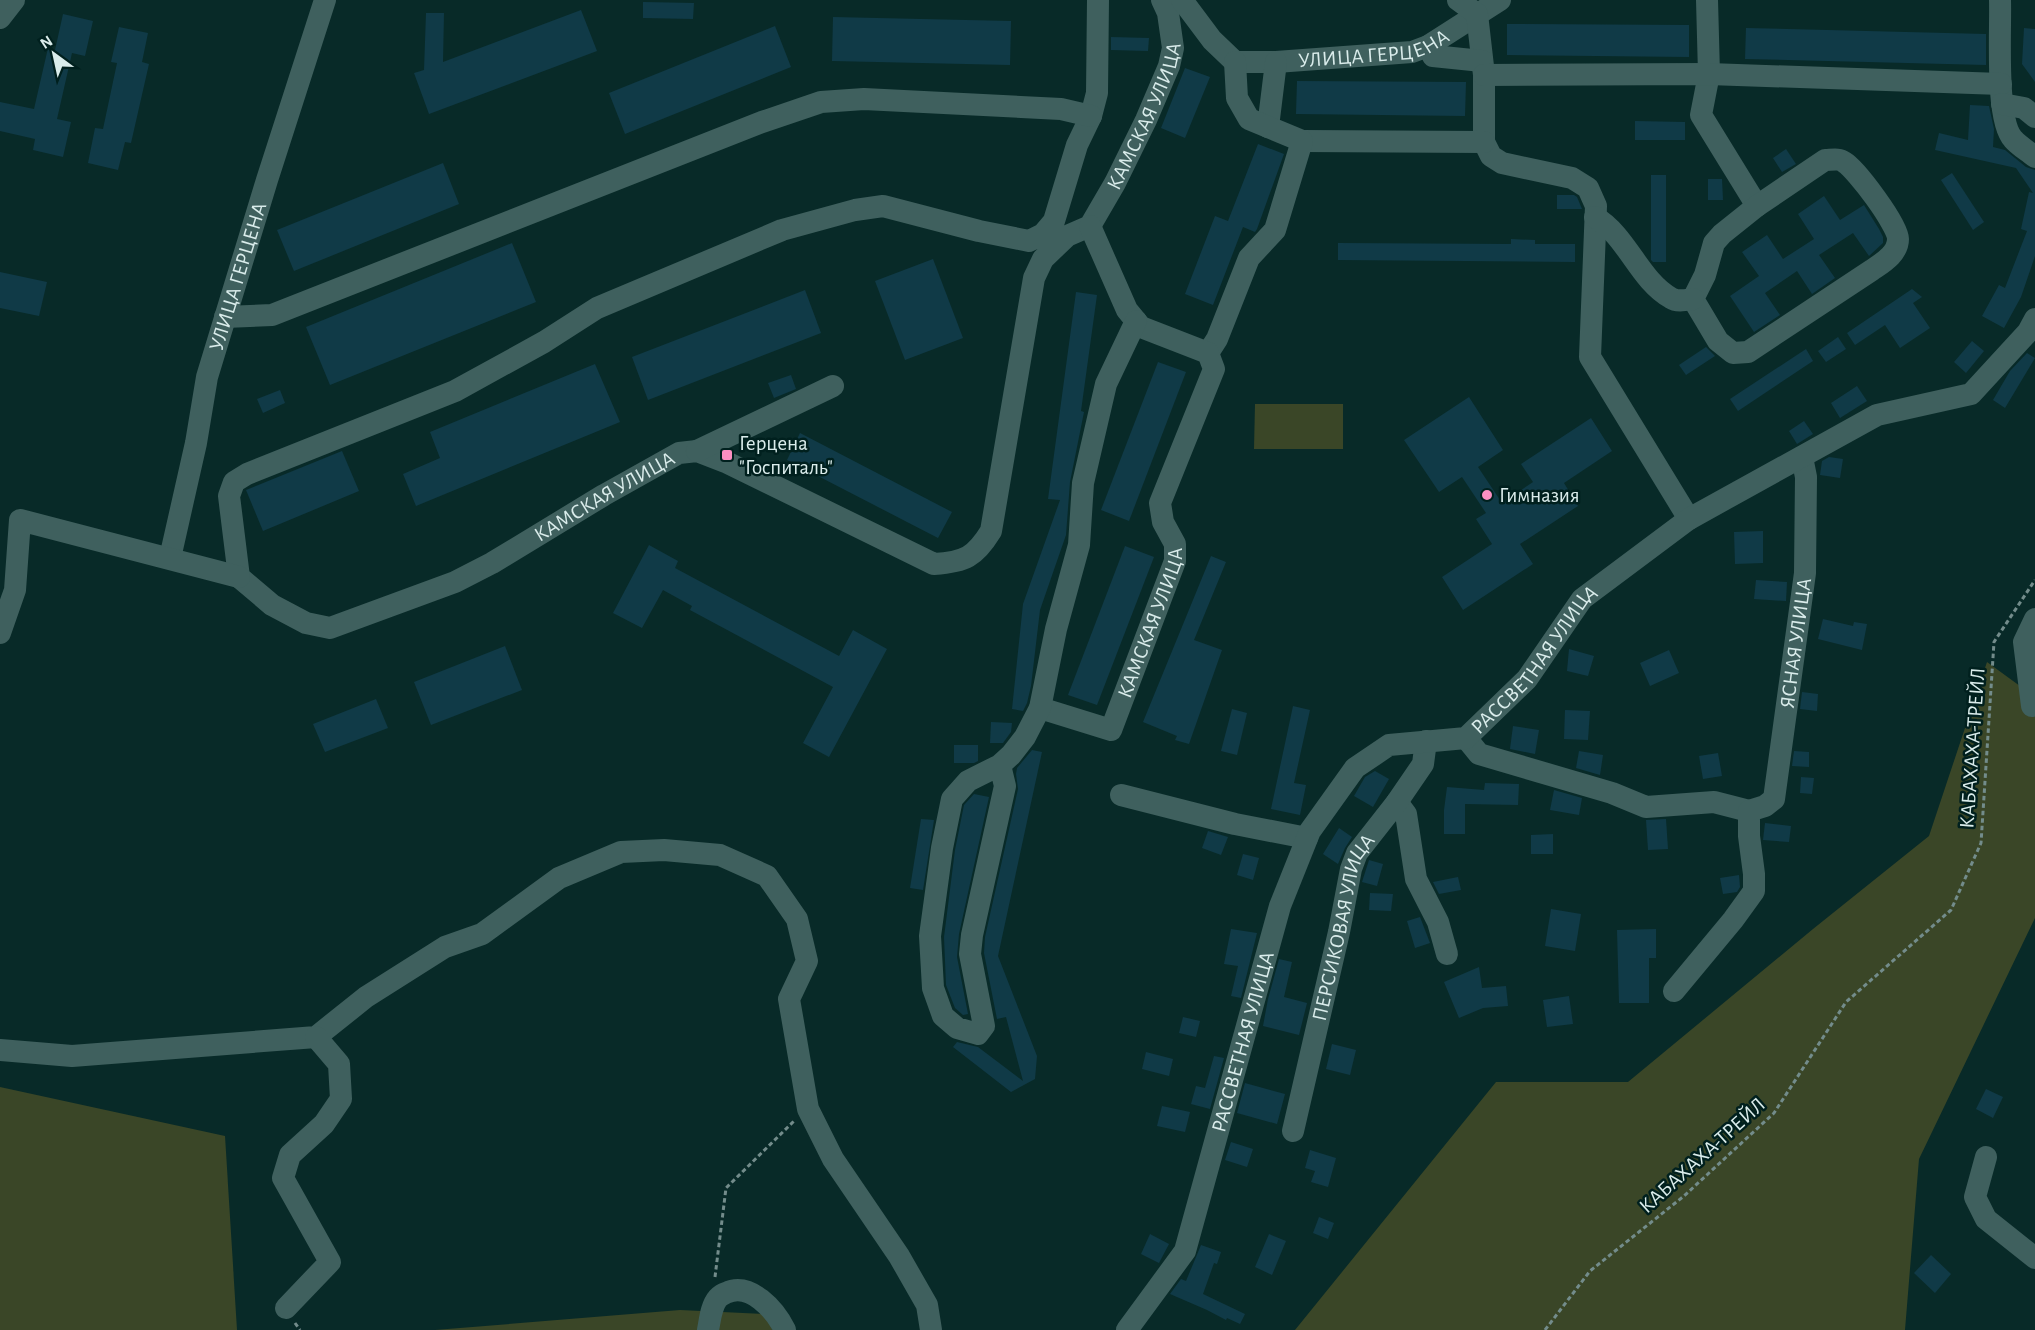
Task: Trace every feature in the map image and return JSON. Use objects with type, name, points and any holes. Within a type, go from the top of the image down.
[{"type":"street","points":[[0,18],[14,0]]},
{"type":"street","name":"УЛИЦА ГЕРЦЕНА","points":[[171,558],[196,443],[207,377],[325,0]]},
{"type":"street","points":[[0,633],[15,590],[20,520],[239,577],[229,496],[234,482],[247,474],[455,390],[544,342],[597,308],[782,230],[855,210],[883,206],[979,231],[1029,241],[1043,234],[1054,221],[1077,145],[1091,116],[1097,93],[1098,0]]},
{"type":"street","name":"КАМСКАЯ УЛИЦА","points":[[239,577],[272,605],[306,623],[330,628],[455,582],[492,563],[604,495],[679,453],[697,451],[728,463],[934,564],[955,563],[970,555],[981,547],[991,531],[1034,278],[1043,259],[1067,236],[1090,226],[1115,183],[1146,120],[1169,66],[1173,48],[1168,13],[1162,0]]},
{"type":"street","points":[[1182,0],[1212,40],[1235,62],[1237,98],[1249,119],[1302,141],[1484,142]]},
{"type":"street","points":[[1458,0],[1477,14],[1483,68],[1484,142],[1491,156],[1502,163],[1572,178],[1588,188],[1596,206],[1590,357],[1689,519]]},
{"type":"street","name":"УЛИЦА ГЕРЦЕНА","points":[[1235,62],[1276,62],[1412,52],[1428,46],[1500,0]]},
{"type":"street","points":[[1707,0],[1709,74],[1701,115],[1757,206]]},
{"type":"street","points":[[2000,0],[2002,94],[2006,128],[2013,139],[2035,157]]},
{"type":"street","points":[[1428,46],[1433,56],[1483,68],[1709,74],[2002,94],[2035,117]]},
{"type":"street","points":[[1268,127],[1276,62]]},
{"type":"street","points":[[225,317],[272,315],[762,122],[820,102],[864,99],[1061,109],[1091,116]]},
{"type":"street","points":[[1090,226],[1126,310],[1141,327],[1208,352],[1217,339],[1249,258],[1275,230],[1302,141]]},
{"type":"street","points":[[1826,160],[1842,160],[1856,171],[1894,227],[1898,238],[1896,247],[1889,258],[1748,352],[1733,352],[1718,341],[1693,299],[1705,275],[1714,243],[1722,234],[1757,206],[1826,160]]},
{"type":"street","points":[[1595,217],[1608,225],[1654,285],[1672,299],[1683,301],[1693,299]]},
{"type":"street","name":"РАССВЕТНАЯ УЛИЦА","points":[[1127,1330],[1185,1251],[1280,906],[1310,831],[1355,768],[1389,745],[1466,738],[1527,679],[1582,599],[1689,519],[1877,415],[1971,394],[2028,344],[2028,332],[2035,319]]},
{"type":"street","points":[[1000,765],[1005,786],[972,935],[970,954],[984,1026],[978,1034],[957,1028],[943,1016],[933,988],[930,936],[942,848],[952,799],[968,781],[1000,765],[1011,755],[1025,737],[1040,708],[1056,629],[1079,545],[1083,483],[1106,384],[1136,321]]},
{"type":"street","name":"КАМСКАЯ УЛИЦА","points":[[1040,708],[1111,730],[1175,561],[1175,543],[1163,522],[1160,504],[1214,369],[1208,352]]},
{"type":"street","points":[[697,451],[832,386]]},
{"type":"street","name":"ЯСНАЯ УЛИЦА","points":[[1749,811],[1765,806],[1774,799],[1805,573],[1806,477],[1802,457]]},
{"type":"street","points":[[2032,706],[2024,642],[2035,619]]},
{"type":"street","points":[[1466,738],[1479,754],[1612,794],[1646,807],[1714,802],[1749,811],[1754,891],[1674,991]]},
{"type":"street","name":"ПЕРСИКОВАЯ УЛИЦА","points":[[1293,1131],[1339,932],[1351,869],[1357,853],[1423,764],[1426,741]]},
{"type":"street","points":[[1121,795],[1235,824],[1307,838]]},
{"type":"street","points":[[1397,802],[1406,814],[1416,879],[1438,922],[1448,954]]},
{"type":"street","points":[[0,1050],[72,1056],[316,1037],[366,997],[445,947],[482,934],[559,878],[621,852],[664,850],[720,855],[767,876],[797,920],[807,961],[789,999],[808,1109],[833,1159],[899,1256],[927,1305],[931,1330]]},
{"type":"street","points":[[286,1308],[330,1262],[284,1178],[290,1155],[324,1124],[341,1099],[339,1064],[316,1037]]},
{"type":"street","points":[[1986,1157],[1975,1197],[1986,1219],[2035,1258]]},
{"type":"street","points":[[709,1321],[718,1297],[734,1289],[748,1292],[765,1303],[785,1330]]},
{"type":"path","name":"КАБАХАХА-ТРЕЙЛ","points":[[1545,1330],[1590,1271],[1684,1196],[1774,1113],[1846,1002],[1951,910],[1981,843],[1994,642],[2035,580]]},
{"type":"path","points":[[709,1321],[726,1188],[808,1109]]},
{"type":"green space","points":[[1255,404],[1343,404],[1343,449],[1254,449]]},
{"type":"green space","points":[[1987,662],[2035,697],[2035,918],[1919,1159],[1905,1330],[1295,1330],[1496,1082],[1628,1082],[1929,836]]},
{"type":"green space","points":[[0,1087],[225,1136],[237,1330],[0,1330]]},
{"type":"green space","points":[[680,1310],[765,1314],[773,1330],[435,1330]]},
{"type":"building","points":[[643,2],[694,3],[693,19],[643,18]]},
{"type":"building","points":[[581,10],[597,51],[429,114],[414,73],[424,70],[426,13],[444,13],[443,62]]},
{"type":"building","points":[[63,14],[93,21],[85,56],[72,53],[57,119],[71,122],[63,157],[33,150],[35,139],[0,131],[0,102],[34,109],[48,48],[55,50]]},
{"type":"building","points":[[833,17],[1011,21],[1010,65],[832,61]]},
{"type":"building","points":[[1507,24],[1689,25],[1689,57],[1507,55]]},
{"type":"building","points":[[775,26],[791,67],[625,134],[609,93]]},
{"type":"building","points":[[119,27],[148,33],[142,62],[149,64],[131,143],[125,142],[118,170],[88,163],[95,128],[103,129],[117,63],[111,62]]},
{"type":"building","points":[[1746,28],[1986,34],[1986,65],[1745,59]]},
{"type":"building","points":[[2024,28],[2035,29],[2035,82],[2022,64]]},
{"type":"building","points":[[1111,37],[1149,38],[1148,51],[1111,50]]},
{"type":"building","points":[[1185,68],[1210,77],[1185,138],[1161,128]]},
{"type":"building","points":[[1297,81],[1466,82],[1465,116],[1296,114]]},
{"type":"building","points":[[1970,105],[1989,106],[1994,129],[1993,147],[2005,150],[2026,167],[2035,170],[2035,256],[2021,297],[2004,328],[1982,316],[1999,285],[2005,288],[2027,231],[2021,229],[2029,192],[2033,193],[2016,168],[1935,150],[1939,133],[1968,140]]},
{"type":"building","points":[[1635,121],[1685,122],[1685,140],[1635,140]]},
{"type":"building","points":[[1258,144],[1284,154],[1257,229],[1255,232],[1243,227],[1213,305],[1185,294],[1215,216],[1228,221]]},
{"type":"building","points":[[1786,149],[1796,164],[1782,172],[1773,158]]},
{"type":"building","points":[[443,163],[459,204],[294,271],[277,230]]},
{"type":"building","points":[[1952,173],[1984,222],[1973,230],[1941,180]]},
{"type":"building","points":[[1651,175],[1666,175],[1666,262],[1651,260]]},
{"type":"building","points":[[1708,179],[1722,179],[1723,200],[1708,200]]},
{"type":"building","points":[[1557,195],[1574,195],[1582,209],[1557,209]]},
{"type":"building","points":[[1824,196],[1840,220],[1864,205],[1883,237],[1883,243],[1869,256],[1853,233],[1819,255],[1835,278],[1812,294],[1797,271],[1765,293],[1780,315],[1754,332],[1730,296],[1759,276],[1742,252],[1767,235],[1783,259],[1814,239],[1798,214]]},
{"type":"building","points":[[1511,239],[1535,240],[1535,244],[1575,244],[1575,262],[1338,260],[1338,243],[1511,244]]},
{"type":"building","points":[[512,243],[536,302],[330,385],[306,327]]},
{"type":"building","points":[[933,259],[963,338],[905,360],[875,281]]},
{"type":"building","points":[[0,272],[47,282],[39,316],[0,308]]},
{"type":"building","points":[[1912,289],[1922,297],[1913,303],[1930,328],[1900,348],[1885,325],[1855,345],[1847,333]]},
{"type":"building","points":[[805,290],[821,333],[648,400],[632,357]]},
{"type":"building","points":[[1076,292],[1097,295],[1081,411],[1084,412],[1070,482],[1066,535],[1040,610],[1031,686],[1023,711],[1012,709],[1023,604],[1060,500],[1048,499]]},
{"type":"building","points":[[1838,337],[1846,349],[1826,362],[1818,351]]},
{"type":"building","points":[[1972,341],[1984,351],[1966,373],[1954,362]]},
{"type":"building","points":[[1706,347],[1715,356],[1686,375],[1679,365]]},
{"type":"building","points":[[1806,349],[1813,361],[1738,411],[1730,399]]},
{"type":"building","points":[[2027,353],[2035,358],[2005,408],[1993,400],[2010,371]]},
{"type":"building","points":[[1158,362],[1186,372],[1129,521],[1101,510]]},
{"type":"building","points":[[595,364],[620,422],[416,506],[403,474],[440,458],[430,432]]},
{"type":"building","points":[[791,375],[796,389],[774,398],[768,383]]},
{"type":"building","points":[[1857,386],[1867,401],[1840,418],[1831,403]]},
{"type":"building","points":[[280,390],[285,403],[263,413],[257,399]]},
{"type":"building","points":[[1469,397],[1503,450],[1478,467],[1502,503],[1533,482],[1521,464],[1591,418],[1612,451],[1564,483],[1578,506],[1520,544],[1533,564],[1463,610],[1442,577],[1492,544],[1476,519],[1486,513],[1462,477],[1439,492],[1404,440]]},
{"type":"building","points":[[1804,421],[1813,434],[1797,444],[1789,431]]},
{"type":"building","points":[[800,433],[952,512],[938,538],[787,460]]},
{"type":"building","points":[[342,451],[359,491],[263,531],[246,490]]},
{"type":"building","points":[[1829,457],[1843,459],[1840,478],[1820,475],[1822,461]]},
{"type":"building","points":[[1763,531],[1763,563],[1735,564],[1734,532]]},
{"type":"building","points":[[649,545],[678,561],[675,568],[839,656],[853,630],[887,649],[829,757],[803,743],[833,687],[690,610],[692,606],[663,590],[642,628],[613,613]]},
{"type":"building","points":[[1125,546],[1154,557],[1097,705],[1068,695]]},
{"type":"building","points":[[1211,556],[1226,562],[1194,640],[1222,650],[1189,744],[1175,740],[1177,736],[1143,722]]},
{"type":"building","points":[[1756,580],[1787,582],[1786,601],[1754,599]]},
{"type":"building","points":[[1823,619],[1853,626],[1854,622],[1867,624],[1862,650],[1818,639]]},
{"type":"building","points":[[505,646],[522,690],[431,725],[414,682]]},
{"type":"building","points":[[1569,649],[1594,656],[1588,676],[1567,671]]},
{"type":"building","points":[[1669,650],[1679,673],[1650,686],[1640,663]]},
{"type":"building","points":[[1802,692],[1818,694],[1817,711],[1800,709]]},
{"type":"building","points":[[376,699],[388,728],[325,752],[313,724]]},
{"type":"building","points":[[1293,706],[1310,710],[1294,783],[1306,785],[1300,815],[1271,809]]},
{"type":"building","points":[[1232,709],[1247,713],[1237,755],[1221,751]]},
{"type":"building","points":[[1565,710],[1590,711],[1588,740],[1564,739]]},
{"type":"building","points":[[991,722],[1012,723],[1011,732],[1003,743],[990,743]]},
{"type":"building","points":[[1513,726],[1539,730],[1535,754],[1510,749]]},
{"type":"building","points":[[954,745],[978,745],[978,761],[954,763]]},
{"type":"building","points":[[1032,750],[1042,752],[998,956],[1037,1056],[1035,1079],[1011,1092],[953,1047],[957,1042],[978,1047],[1023,1081],[1006,1017],[997,1019],[984,953],[985,937],[1018,789],[1017,768]]},
{"type":"building","points":[[1579,751],[1603,755],[1600,775],[1576,768]]},
{"type":"building","points":[[1794,751],[1809,752],[1809,767],[1792,766]]},
{"type":"building","points":[[1718,753],[1722,776],[1703,779],[1699,756]]},
{"type":"building","points":[[1375,771],[1389,779],[1373,807],[1354,796],[1365,777]]},
{"type":"building","points":[[1801,777],[1814,778],[1812,794],[1800,793]]},
{"type":"building","points":[[1485,783],[1519,784],[1518,805],[1465,804],[1465,834],[1444,834],[1447,787],[1484,790]]},
{"type":"building","points":[[1554,790],[1582,798],[1579,815],[1550,810]]},
{"type":"building","points":[[974,794],[989,797],[959,934],[957,957],[968,1014],[963,1015],[955,1008],[946,985],[944,937],[955,850],[964,805]]},
{"type":"building","points":[[921,819],[934,820],[923,890],[910,888]]},
{"type":"building","points":[[1666,819],[1668,849],[1648,850],[1646,820]]},
{"type":"building","points":[[1765,823],[1791,826],[1789,842],[1763,840]]},
{"type":"building","points":[[1339,828],[1352,837],[1338,864],[1323,854]]},
{"type":"building","points":[[1208,831],[1228,837],[1221,855],[1202,848]]},
{"type":"building","points":[[1553,834],[1553,854],[1531,854],[1531,835]]},
{"type":"building","points":[[1243,854],[1259,858],[1253,880],[1237,875]]},
{"type":"building","points":[[1369,860],[1383,864],[1377,886],[1362,882]]},
{"type":"building","points":[[1739,875],[1740,887],[1737,892],[1723,894],[1720,878]]},
{"type":"building","points":[[1458,877],[1461,890],[1439,894],[1433,882]]},
{"type":"building","points":[[1370,893],[1393,894],[1391,911],[1369,910]]},
{"type":"building","points":[[1551,909],[1581,914],[1575,951],[1545,946]]},
{"type":"building","points":[[1420,917],[1430,943],[1415,948],[1407,921]]},
{"type":"building","points":[[1231,929],[1257,933],[1241,998],[1231,996],[1238,966],[1224,964]]},
{"type":"building","points":[[1656,929],[1656,958],[1649,958],[1649,1003],[1619,1003],[1617,930]]},
{"type":"building","points":[[1279,959],[1292,962],[1284,997],[1307,1003],[1299,1035],[1263,1026]]},
{"type":"building","points":[[1479,967],[1482,988],[1506,986],[1508,1006],[1483,1008],[1459,1018],[1444,982]]},
{"type":"building","points":[[1569,996],[1573,1024],[1547,1027],[1543,1000]]},
{"type":"building","points":[[1183,1017],[1200,1021],[1196,1037],[1179,1033]]},
{"type":"building","points":[[1332,1044],[1356,1050],[1350,1075],[1326,1069]]},
{"type":"building","points":[[1146,1052],[1173,1059],[1169,1076],[1142,1069]]},
{"type":"building","points":[[1214,1056],[1224,1058],[1210,1109],[1191,1104],[1196,1086],[1205,1088]]},
{"type":"building","points":[[1245,1083],[1285,1094],[1277,1124],[1237,1113]]},
{"type":"building","points":[[1986,1089],[2003,1097],[1993,1118],[1976,1109]]},
{"type":"building","points":[[1162,1106],[1190,1112],[1185,1132],[1157,1126]]},
{"type":"building","points":[[1231,1142],[1253,1149],[1247,1167],[1225,1160]]},
{"type":"building","points":[[1310,1150],[1336,1158],[1328,1187],[1311,1182],[1315,1171],[1305,1168]]},
{"type":"building","points":[[1319,1217],[1334,1223],[1328,1239],[1313,1233]]},
{"type":"building","points":[[1150,1234],[1169,1244],[1159,1263],[1141,1254]]},
{"type":"building","points":[[1269,1234],[1286,1241],[1272,1275],[1255,1267]]},
{"type":"building","points":[[1201,1245],[1221,1252],[1217,1264],[1214,1263],[1203,1294],[1245,1314],[1240,1324],[1227,1318],[1226,1320],[1170,1294],[1181,1279],[1186,1281]]},
{"type":"building","points":[[1931,1255],[1951,1274],[1935,1293],[1914,1273]]},
{"type":"place","name":"Герцена \"Госпиталь\"","points":[[727,455]]},
{"type":"place","name":"Гимназия","points":[[1487,495]]}]
